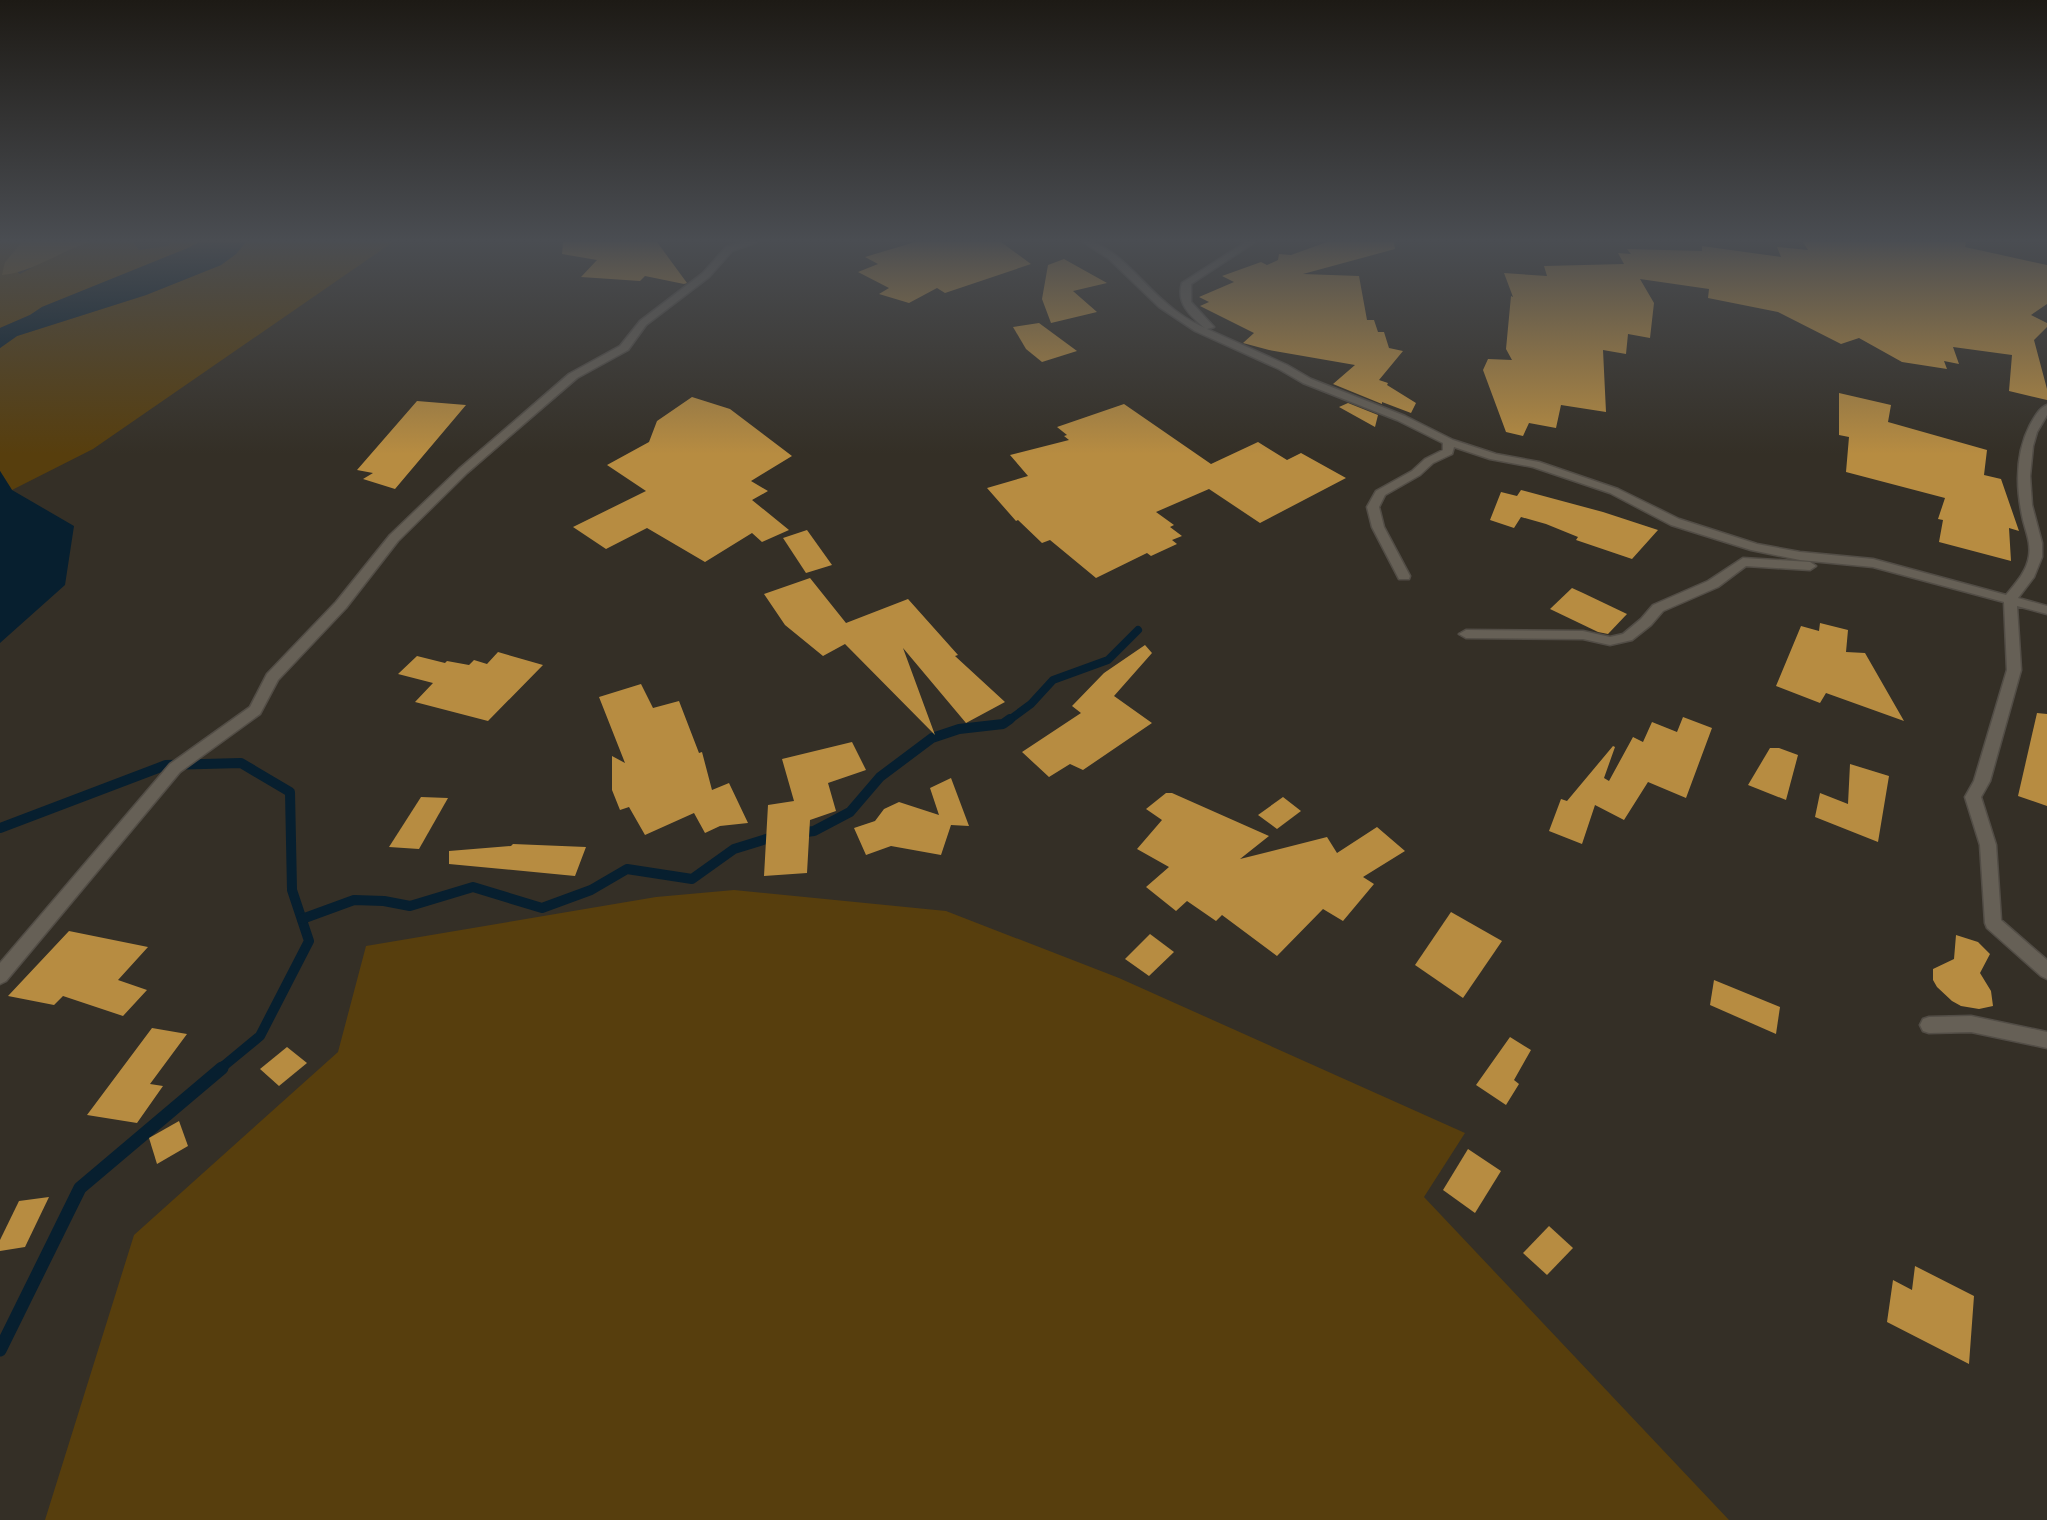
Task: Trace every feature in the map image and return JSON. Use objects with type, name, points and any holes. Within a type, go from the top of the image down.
[{"type":"street","points":[[0,976],[175,768],[255,710],[272,677],[340,605],[394,538],[463,471],[573,376],[624,348],[643,323],[655,313]]},
{"type":"street","points":[[1174,313],[1198,329],[1283,367],[1307,381],[1401,418],[1449,442],[1494,457],[1535,464],[1604,488],[1675,522],[1755,547],[1800,556],[1873,563],[2010,598],[2047,610]]},
{"type":"street","points":[[1194,313],[1200,321],[1238,348]]},
{"type":"street","points":[[2047,408],[2027,445],[2023,480],[2028,516],[2037,551],[2026,581],[2010,598],[2014,670],[1982,781],[1973,797],[1988,845],[1993,923],[2047,971]]},
{"type":"street","points":[[1404,576],[1378,527],[1373,507],[1380,493],[1416,473],[1429,461],[1448,452],[1449,442]]},
{"type":"street","points":[[1466,634],[1583,635],[1610,641],[1627,637],[1646,622],[1658,608],[1713,584],[1743,562],[1837,568],[1873,563]]},
{"type":"street","points":[[1929,1025],[1971,1024],[2047,1040]]},
{"type":"shaded area","points":[[0,313],[33,313],[30,315],[0,328]]},
{"type":"shaded area","points":[[90,313],[290,313],[93,449],[12,490],[0,471],[0,348],[17,336]]},
{"type":"shaded area","points":[[734,890],[946,911],[1119,978],[1465,1133],[1424,1197],[1729,1520],[45,1520],[134,1235],[338,1052],[366,946],[656,897]]},
{"type":"water","points":[[33,313],[90,313],[17,336],[0,348],[0,328]]},
{"type":"water","points":[[0,471],[12,490],[74,526],[65,585],[0,643]]},
{"type":"building","points":[[1047,313],[1093,313],[1051,323]]},
{"type":"building","points":[[1214,313],[1366,313],[1367,320],[1374,320],[1378,332],[1384,332],[1389,348],[1403,351],[1379,380],[1388,383],[1387,385],[1416,403],[1411,413],[1333,384],[1355,365],[1269,350],[1243,343],[1254,333]]},
{"type":"building","points":[[1509,313],[1653,313],[1650,338],[1628,334],[1626,354],[1603,350],[1606,412],[1561,405],[1556,428],[1529,423],[1523,436],[1506,432],[1483,370],[1488,359],[1512,360],[1506,349]]},
{"type":"building","points":[[1780,313],[2034,313],[2031,315],[2047,323],[2047,327],[2034,340],[2047,389],[2047,400],[2009,391],[2012,355],[1953,347],[1959,364],[1944,361],[1947,369],[1902,362],[1859,338],[1841,344]]},
{"type":"building","points":[[1039,323],[1077,351],[1042,362],[1026,349],[1013,327]]},
{"type":"building","points":[[1839,393],[1891,405],[1888,422],[1987,450],[1984,475],[2001,479],[2019,531],[2009,528],[2011,561],[1939,542],[1943,520],[1938,519],[1945,498],[1846,472],[1849,437],[1839,435]]},
{"type":"building","points":[[692,397],[730,409],[792,456],[751,481],[768,491],[752,500],[789,530],[762,542],[752,533],[705,562],[647,528],[606,549],[573,527],[646,491],[607,465],[649,442],[657,421]]},
{"type":"building","points":[[417,401],[466,405],[395,489],[363,479],[373,473],[357,470]]},
{"type":"building","points":[[1348,403],[1378,415],[1375,427],[1339,407]]},
{"type":"building","points":[[1124,404],[1211,464],[1258,442],[1287,460],[1301,453],[1346,478],[1260,523],[1209,489],[1156,512],[1174,525],[1170,527],[1182,536],[1172,540],[1177,544],[1151,556],[1147,553],[1096,578],[1050,540],[1042,543],[1018,520],[1016,521],[987,488],[1028,476],[1010,455],[1069,440],[1064,436],[1067,435],[1057,427]]},
{"type":"building","points":[[1521,490],[1603,512],[1658,530],[1632,559],[1576,540],[1578,537],[1546,524],[1521,517],[1514,528],[1490,520],[1501,492],[1517,496]]},
{"type":"building","points":[[807,530],[832,565],[806,573],[783,538]]},
{"type":"building","points":[[810,578],[846,623],[908,599],[958,655],[955,656],[1005,702],[966,723],[903,648],[935,735],[845,644],[823,656],[785,625],[764,594]]},
{"type":"building","points":[[1572,588],[1627,614],[1608,634],[1598,632],[1550,609]]},
{"type":"building","points":[[1820,623],[1848,630],[1846,652],[1865,653],[1904,721],[1826,693],[1820,703],[1776,686],[1801,626],[1819,631]]},
{"type":"building","points":[[1145,645],[1152,653],[1114,696],[1152,723],[1083,770],[1070,764],[1049,777],[1022,752],[1081,713],[1072,706],[1104,673]]},
{"type":"building","points":[[498,652],[543,665],[488,721],[415,702],[433,683],[398,674],[417,656],[445,663],[447,661],[469,665],[474,660],[487,664]]},
{"type":"building","points":[[641,684],[653,708],[679,701],[699,753],[702,752],[712,790],[729,783],[748,823],[720,826],[705,833],[694,813],[645,835],[629,807],[620,810],[612,790],[612,756],[625,763],[599,697]]},
{"type":"building","points":[[2037,713],[2047,714],[2047,806],[2018,796]]},
{"type":"building","points":[[1683,717],[1712,728],[1686,798],[1648,782],[1624,820],[1595,805],[1582,844],[1549,831],[1561,799],[1567,801],[1613,746],[1615,747],[1604,778],[1609,781],[1633,737],[1643,742],[1652,722],[1677,732]]},
{"type":"building","points":[[852,742],[866,770],[828,783],[836,811],[810,820],[807,873],[764,876],[768,805],[794,801],[782,759]]},
{"type":"building","points":[[1770,748],[1779,748],[1798,755],[1786,800],[1748,785]]},
{"type":"building","points":[[1850,764],[1889,776],[1878,842],[1815,817],[1820,793],[1848,804]]},
{"type":"building","points":[[951,778],[969,826],[951,825],[941,855],[891,846],[866,855],[854,828],[875,821],[884,809],[899,802],[939,815],[930,788]]},
{"type":"building","points":[[1166,793],[1172,793],[1269,836],[1240,859],[1327,837],[1337,853],[1377,827],[1405,851],[1363,877],[1374,884],[1343,921],[1323,909],[1277,956],[1222,915],[1216,921],[1187,901],[1176,911],[1146,887],[1169,867],[1137,849],[1162,820],[1146,809]]},
{"type":"building","points":[[421,797],[448,798],[419,849],[389,847]]},
{"type":"building","points":[[1283,797],[1301,811],[1277,829],[1258,815]]},
{"type":"building","points":[[513,844],[586,847],[575,876],[449,864],[449,851]]},
{"type":"building","points":[[1451,912],[1502,941],[1463,998],[1415,965]]},
{"type":"building","points":[[69,931],[148,947],[118,980],[147,990],[123,1016],[63,996],[54,1005],[8,996]]},
{"type":"building","points":[[1150,934],[1174,952],[1149,976],[1125,959]]},
{"type":"building","points":[[1956,935],[1978,942],[1990,954],[1980,973],[1991,991],[1993,1006],[1979,1009],[1961,1006],[1952,1001],[1933,980],[1933,969],[1954,959]]},
{"type":"building","points":[[1714,980],[1780,1007],[1776,1034],[1710,1005]]},
{"type":"building","points":[[152,1028],[187,1034],[150,1084],[163,1086],[137,1123],[87,1115]]},
{"type":"building","points":[[1510,1037],[1531,1050],[1514,1080],[1519,1084],[1506,1105],[1476,1085]]},
{"type":"building","points":[[287,1047],[307,1063],[279,1086],[260,1069]]},
{"type":"building","points":[[179,1121],[188,1146],[157,1164],[149,1138]]},
{"type":"building","points":[[1468,1149],[1501,1171],[1475,1213],[1443,1190]]},
{"type":"building","points":[[49,1197],[25,1247],[0,1251],[0,1240],[19,1201]]},
{"type":"building","points":[[1549,1226],[1573,1248],[1547,1275],[1523,1253]]},
{"type":"building","points":[[1915,1266],[1974,1296],[1969,1364],[1887,1322],[1893,1280],[1912,1290]]},
{"type":"waterway","points":[[1008,721],[1031,704],[1053,680],[1108,660],[1138,630]]},
{"type":"waterway","points":[[798,833],[814,831],[850,812],[880,777],[932,738],[959,729],[1003,724],[1010,719]]},
{"type":"waterway","points":[[0,828],[166,765],[241,763],[290,792],[292,890],[309,941],[260,1036],[220,1069]]},
{"type":"waterway","points":[[302,919],[354,900],[384,901],[410,906],[473,887],[542,908],[591,890],[627,869],[692,879],[734,849],[776,836]]},
{"type":"waterway","points":[[0,1350],[80,1188],[222,1068]]}]
